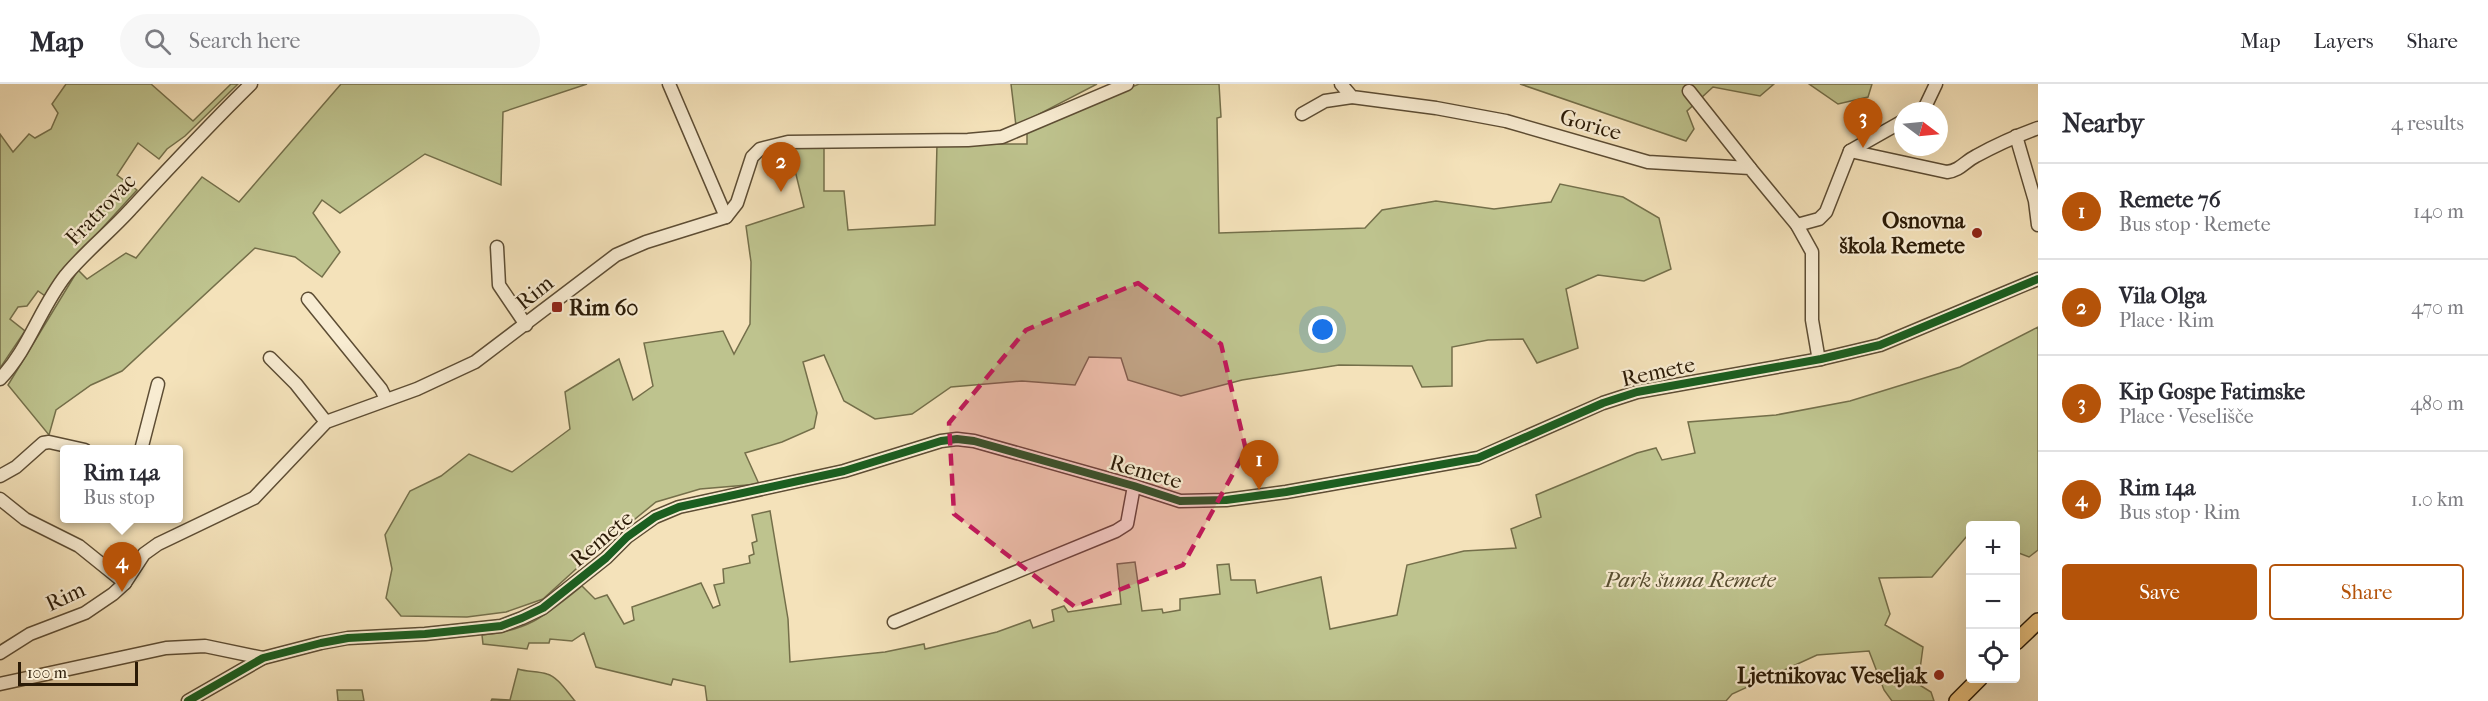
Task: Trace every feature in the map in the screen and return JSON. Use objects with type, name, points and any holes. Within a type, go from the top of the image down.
[{"type":"main road","points":[[2020,638],[2038,621]]},
{"type":"main road","points":[[1957,701],[1975,683]]},
{"type":"street","name":"Fratrovac","points":[[0,379],[14,364],[66,276],[129,212],[193,140],[251,84]]},
{"type":"street","points":[[669,84],[726,217],[737,203],[752,157],[760,149],[771,145],[788,142],[968,140],[1002,137],[1126,84]]},
{"type":"street","points":[[1341,84],[1352,97]]},
{"type":"street","points":[[1927,102],[1936,84]]},
{"type":"street","points":[[1689,91],[1797,225],[1812,252],[1812,320],[1818,355],[1821,359]]},
{"type":"street","name":"Gorice","points":[[1302,114],[1326,101],[1352,97],[1436,108],[1506,122],[1648,162],[1750,168]]},
{"type":"street","points":[[1797,225],[1819,219],[1826,212],[1850,151],[1894,126]]},
{"type":"street","points":[[1850,151],[1947,172],[1958,170],[1967,161],[2016,136],[2038,128]]},
{"type":"street","points":[[2016,136],[2035,201],[2038,225]]},
{"type":"street","name":"Rim","points":[[0,653],[30,634],[86,613],[125,583],[144,554],[158,544],[254,498],[326,422],[417,390],[475,362],[616,255],[646,242],[726,217]]},
{"type":"street","points":[[498,247],[499,285],[526,325]]},
{"type":"street","name":"Remete","points":[[264,658],[348,638],[501,627],[543,608],[606,558],[627,537],[663,514],[712,499],[844,471],[940,441],[957,439],[974,441],[1180,501],[1196,502],[1286,492],[1478,458],[1603,403],[1637,392],[1821,359],[1881,345],[2038,279]]},
{"type":"street","points":[[308,299],[381,389],[386,399]]},
{"type":"street","points":[[270,358],[296,384],[326,422]]},
{"type":"street","points":[[142,445],[158,384]]},
{"type":"street","points":[[0,476],[16,467],[43,443],[62,445]]},
{"type":"street","points":[[894,622],[1116,531],[1127,524],[1134,486]]},
{"type":"street","points":[[0,499],[25,519],[79,546],[125,583]]},
{"type":"street","points":[[0,684],[166,648],[205,646],[264,658]]},
{"type":"street","points":[[188,701],[264,658]]},
{"type":"highlighted area","points":[[1138,283],[1221,344],[1246,450],[1183,565],[1075,607],[954,514],[949,423],[1026,330]]},
{"type":"green space","points":[[66,84],[151,84],[193,121],[231,84],[238,84],[159,159],[138,143],[117,175],[137,190],[74,259],[48,298],[38,291],[27,306],[18,307],[10,319],[25,331],[0,368],[0,134],[13,152],[29,134],[35,138],[51,129],[58,113],[52,104]]},
{"type":"green space","points":[[341,84],[587,84],[503,112],[501,185],[425,154],[340,213],[322,200],[313,213],[340,252],[322,277],[295,257],[255,248],[122,371],[91,385],[56,410],[49,435],[8,385],[78,270],[87,279],[126,253],[136,258],[202,177],[239,202]]},
{"type":"green space","points":[[1011,84],[1097,84],[1016,126]]},
{"type":"green space","points":[[1139,84],[1219,84],[1221,117],[1217,118],[1219,233],[1365,228],[1382,210],[1436,201],[1494,209],[1551,202],[1560,184],[1623,197],[1659,218],[1671,269],[1644,281],[1598,275],[1566,289],[1578,348],[1537,363],[1523,339],[1488,340],[1452,347],[1452,386],[1422,387],[1412,366],[1339,365],[1242,380],[1181,396],[1128,380],[1121,358],[1089,357],[1075,385],[1022,381],[951,387],[912,414],[875,419],[844,401],[824,355],[803,362],[817,413],[814,428],[782,442],[745,453],[759,484],[700,489],[656,502],[598,549],[543,599],[506,612],[467,617],[401,616],[386,598],[392,569],[385,535],[410,491],[441,476],[469,454],[512,472],[570,429],[565,392],[619,359],[633,400],[653,386],[644,343],[723,331],[734,354],[750,324],[751,262],[746,226],[804,207],[789,146],[824,148],[824,191],[844,191],[848,230],[935,225],[937,144],[1027,144],[1027,130]]},
{"type":"green space","points":[[1520,84],[1774,84],[1760,96],[1713,87],[1687,111],[1694,129],[1686,141]]},
{"type":"green space","points":[[1809,84],[1872,84],[1868,97],[1838,104]]},
{"type":"green space","name":"Park šuma Remete","points":[[2038,327],[2038,550],[2029,557],[2020,554],[2020,521],[1966,521],[1966,537],[1932,577],[1879,578],[1890,614],[1885,625],[1923,647],[1918,684],[1931,692],[1934,701],[1892,701],[1884,690],[1869,651],[1817,655],[1732,694],[1726,701],[707,701],[705,686],[673,679],[671,685],[596,667],[584,633],[572,641],[550,639],[549,643],[529,643],[527,649],[483,644],[482,635],[512,630],[536,620],[582,586],[595,599],[607,595],[624,624],[634,620],[632,607],[701,583],[713,608],[720,605],[714,585],[724,583],[723,569],[750,563],[749,556],[754,554],[752,543],[757,541],[752,515],[770,511],[788,619],[790,662],[885,652],[924,644],[925,649],[997,632],[1030,620],[1033,628],[1054,621],[1052,610],[1064,606],[1068,612],[1121,604],[1117,564],[1135,562],[1142,611],[1162,609],[1163,613],[1180,610],[1180,599],[1220,594],[1217,565],[1229,564],[1231,580],[1255,580],[1257,593],[1321,577],[1330,629],[1397,615],[1407,565],[1464,551],[1516,548],[1511,529],[1541,517],[1536,495],[1637,453],[1656,448],[1662,460],[1695,453],[1688,422],[1776,415],[1850,401],[1960,367]]},
{"type":"green space","points":[[518,669],[551,676],[559,681],[575,701],[491,701],[492,699],[510,700]]},
{"type":"green space","points":[[337,690],[362,690],[364,701],[338,701]]},
{"type":"cycle path","points":[[188,701],[263,658],[321,643],[348,638],[425,634],[501,626],[543,608],[606,558],[627,537],[655,517],[679,507],[844,471],[941,441],[957,439],[974,441],[1180,501],[1226,500],[1286,492],[1478,458],[1603,403],[1637,392],[1821,359],[1880,345],[2038,279]]},
{"type":"place","name":"Kip Gospe Fatimske","points":[[1863,148]]},
{"type":"place","name":"Vila Olga","points":[[781,192]]},
{"type":"place","name":"Osnovna škola Remete","points":[[1977,233]]},
{"type":"place","name":"Rim 60","points":[[557,307]]},
{"type":"place","name":"Remete 76","points":[[1259,490]]},
{"type":"place","name":"Rim 14a","points":[[122,592]]},
{"type":"place","name":"Ljetnikovac Veseljak","points":[[1939,675]]}]
